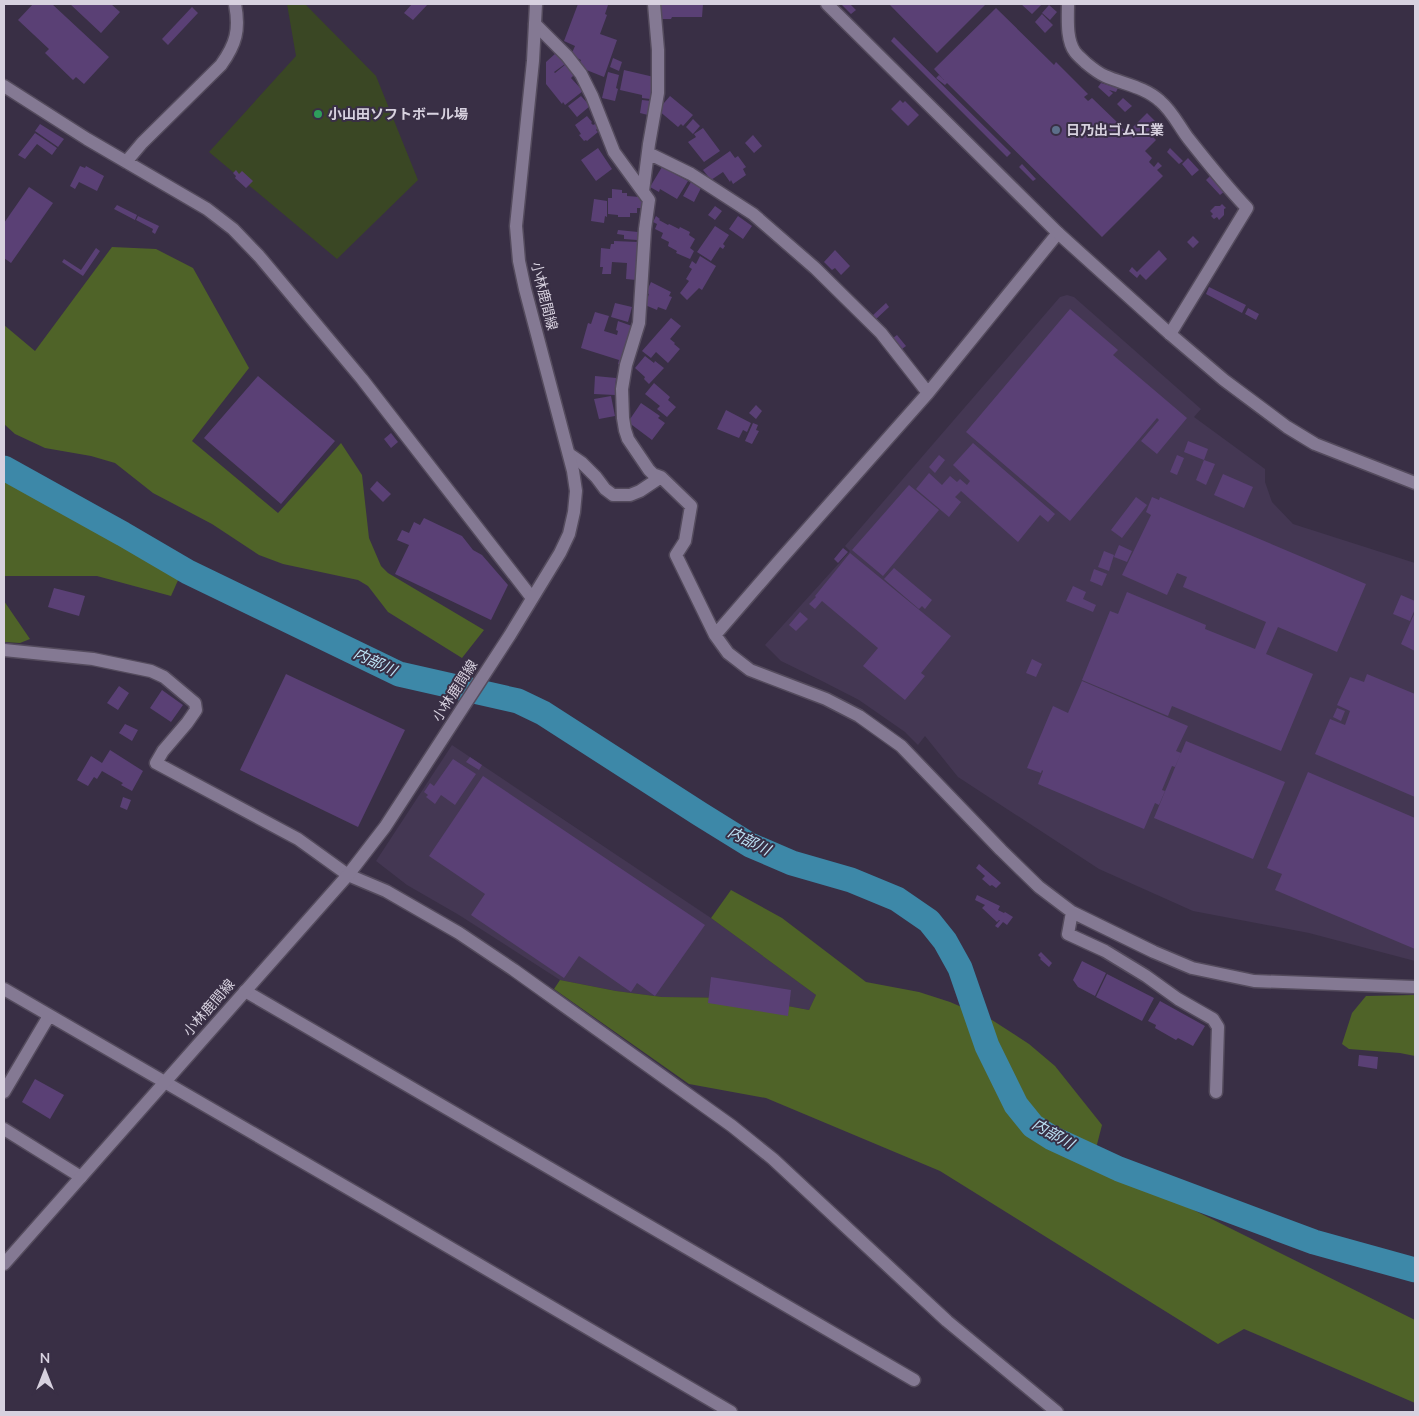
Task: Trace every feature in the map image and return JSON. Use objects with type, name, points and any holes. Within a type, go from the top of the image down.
[{"type":"street","points":[[126,162],[142,143],[228,56],[236,35],[237,15],[235,4]]},
{"type":"street","name":"小林鹿間線","points":[[4,1264],[348,875],[385,827],[510,635],[560,553],[569,534],[576,491],[573,471],[519,261],[516,226],[533,61],[536,4]]},
{"type":"street","points":[[643,191],[658,93],[658,50],[654,4]]},
{"type":"street","points":[[828,4],[1058,233],[1224,380],[1288,427],[1315,444],[1415,482]]},
{"type":"street","points":[[1068,4],[1068,26],[1071,42],[1076,54],[1103,76],[1139,89],[1160,100],[1217,175],[1247,208],[1170,334]]},
{"type":"street","points":[[535,24],[567,56],[581,74],[592,96],[614,152],[648,200],[639,323],[626,365],[622,389],[623,418],[628,439],[649,470],[661,477],[691,506],[685,541],[676,555],[715,635],[728,652],[750,670],[826,699],[859,716],[901,746],[1039,887],[1072,912],[1154,952],[1192,968],[1254,981],[1415,987]]},
{"type":"street","points":[[4,86],[44,113],[207,209],[233,229],[259,256],[362,379],[532,598]]},
{"type":"street","points":[[648,153],[691,174],[753,214],[815,268],[881,333],[928,393]]},
{"type":"street","points":[[715,635],[928,393],[1058,233]]},
{"type":"street","points":[[569,454],[582,463],[605,489],[613,495],[630,495],[640,491],[661,477]]},
{"type":"street","points":[[4,650],[93,659],[164,677],[196,703],[196,710],[162,751],[156,763],[298,840],[348,875],[386,892],[460,933],[732,1126],[773,1159],[947,1321],[1057,1412]]},
{"type":"street","points":[[1072,912],[1068,934],[1105,951],[1146,976],[1178,999],[1214,1019],[1218,1027],[1216,1092]]},
{"type":"street","points":[[4,989],[731,1412]]},
{"type":"street","points":[[245,990],[914,1380]]},
{"type":"street","points":[[4,1092],[49,1016]]},
{"type":"street","points":[[4,1129],[81,1177]]},
{"type":"shaded area","points":[[1067,295],[1074,297],[1201,409],[1194,417],[1265,469],[1265,482],[1272,502],[1293,524],[1415,563],[1415,961],[1309,933],[1193,911],[1099,869],[958,777],[925,736],[918,745],[905,732],[859,700],[781,661],[765,645],[850,551],[845,546],[1060,297]]},
{"type":"shaded area","points":[[452,745],[711,918],[816,995],[809,1010],[744,998],[662,997],[616,991],[560,980],[459,915],[407,885],[376,861]]},
{"type":"green space","name":"小山田ソフトボール場","points":[[287,4],[305,4],[376,76],[418,180],[337,259],[209,152],[296,56]]},
{"type":"green space","points":[[112,247],[156,249],[193,268],[249,368],[192,441],[278,513],[341,443],[362,475],[369,538],[381,566],[388,573],[484,630],[462,658],[388,612],[368,586],[358,580],[283,564],[259,555],[212,524],[153,493],[115,463],[91,456],[45,448],[15,434],[4,424],[4,325],[35,351]]},
{"type":"green space","points":[[4,467],[183,569],[171,596],[97,576],[4,576]]},
{"type":"green space","points":[[4,601],[30,639],[20,643],[4,642]]},
{"type":"green space","points":[[731,890],[782,918],[866,982],[919,992],[950,1002],[992,1020],[1029,1044],[1055,1066],[1102,1125],[1093,1160],[1415,1320],[1415,1403],[1244,1329],[1218,1344],[940,1171],[766,1098],[689,1084],[554,989],[560,980],[616,991],[662,997],[744,998],[809,1010],[816,995],[711,918]]},
{"type":"green space","points":[[1415,995],[1415,1056],[1349,1049],[1342,1044],[1352,1013],[1366,996]]},
{"type":"building","points":[[33,4],[52,4],[109,57],[84,84],[76,77],[73,80],[45,53],[49,49],[18,20]]},
{"type":"building","points":[[70,4],[111,4],[120,12],[101,33]]},
{"type":"building","points":[[412,4],[428,4],[413,20],[404,13]]},
{"type":"building","points":[[578,4],[608,5],[605,14],[607,15],[600,34],[617,40],[604,77],[584,69],[579,64],[581,60],[571,55],[575,46],[564,41]]},
{"type":"building","points":[[659,4],[703,4],[702,17],[659,19]]},
{"type":"building","points":[[841,4],[850,4],[856,10],[851,14]]},
{"type":"building","points":[[889,4],[986,4],[937,53]]},
{"type":"building","points":[[1021,4],[1042,4],[1032,14]]},
{"type":"building","points":[[1049,5],[1057,12],[1050,20],[1042,13]]},
{"type":"building","points":[[192,7],[198,13],[168,45],[162,39]]},
{"type":"building","name":"日乃出ゴム工業","points":[[996,8],[1054,65],[1056,62],[1088,94],[1084,97],[1088,101],[1092,98],[1119,124],[1115,128],[1119,132],[1122,128],[1127,133],[1147,113],[1157,123],[1148,132],[1156,140],[1145,151],[1152,158],[1149,162],[1154,167],[1158,162],[1162,166],[1157,170],[1163,176],[1102,237],[947,83],[945,85],[936,78],[939,75],[944,80],[934,69]]},
{"type":"building","points":[[1042,14],[1053,25],[1045,33],[1035,22]]},
{"type":"building","points":[[894,37],[1011,153],[1007,157],[891,41]]},
{"type":"building","points":[[556,53],[565,64],[554,72],[566,64],[575,74],[571,78],[583,91],[565,105],[563,102],[562,104],[546,84],[546,62]]},
{"type":"building","points":[[613,58],[622,62],[619,71],[610,67]]},
{"type":"building","points":[[624,70],[654,77],[650,99],[642,98],[642,95],[620,90]]},
{"type":"building","points":[[608,72],[619,75],[615,101],[602,98]]},
{"type":"building","points":[[1101,83],[1118,88],[1116,92],[1109,90],[1113,93],[1109,97],[1098,87]]},
{"type":"building","points":[[581,96],[590,106],[577,117],[568,106]]},
{"type":"building","points":[[670,96],[693,115],[683,126],[681,124],[678,127],[658,110]]},
{"type":"building","points":[[1123,98],[1132,106],[1125,112],[1117,104]]},
{"type":"building","points":[[642,100],[651,101],[648,115],[640,113]]},
{"type":"building","points":[[900,100],[903,103],[905,101],[919,115],[908,126],[891,109]]},
{"type":"building","points":[[587,116],[591,123],[595,124],[598,128],[596,130],[598,132],[587,141],[584,141],[575,125]]},
{"type":"building","points":[[693,119],[700,126],[693,134],[686,127]]},
{"type":"building","points":[[40,124],[64,139],[58,147],[35,131]]},
{"type":"building","points":[[703,128],[720,151],[704,162],[688,142],[696,137],[694,134]]},
{"type":"building","points":[[35,133],[57,148],[52,155],[37,144],[25,159],[18,155]]},
{"type":"building","points":[[753,135],[762,146],[754,153],[745,143]]},
{"type":"building","points":[[598,148],[612,169],[596,181],[581,160]]},
{"type":"building","points":[[1170,148],[1183,161],[1179,164],[1167,152]]},
{"type":"building","points":[[730,151],[735,158],[738,156],[746,167],[743,169],[746,175],[733,184],[723,172],[711,180],[703,170]]},
{"type":"building","points":[[1188,158],[1199,170],[1192,176],[1182,164]]},
{"type":"building","points":[[1022,164],[1036,179],[1033,181],[1019,167]]},
{"type":"building","points":[[80,166],[85,168],[86,166],[104,176],[97,191],[79,182],[75,189],[70,186]]},
{"type":"building","points":[[662,167],[688,181],[677,199],[660,189],[659,192],[650,187]]},
{"type":"building","points":[[236,170],[239,174],[242,171],[253,181],[246,188],[235,178],[236,176],[233,173]]},
{"type":"building","points":[[1211,175],[1225,191],[1220,195],[1206,180]]},
{"type":"building","points":[[691,182],[701,188],[694,202],[683,196]]},
{"type":"building","points":[[29,187],[53,203],[11,263],[4,258],[4,223]]},
{"type":"building","points":[[612,189],[622,190],[622,193],[627,193],[627,196],[640,197],[640,201],[643,201],[642,208],[637,208],[637,213],[630,213],[630,217],[618,217],[618,215],[608,214],[608,198],[612,198]]},
{"type":"building","points":[[594,199],[607,201],[607,217],[605,216],[604,223],[591,221]]},
{"type":"building","points":[[1222,204],[1226,208],[1224,209],[1224,215],[1219,220],[1217,217],[1214,219],[1210,211],[1215,206]]},
{"type":"building","points":[[117,205],[137,215],[135,220],[114,209]]},
{"type":"building","points":[[715,206],[722,211],[715,220],[708,215]]},
{"type":"building","points":[[138,216],[159,226],[155,234],[152,232],[153,229],[136,220]]},
{"type":"building","points":[[656,216],[668,225],[679,229],[680,227],[690,232],[689,235],[695,239],[690,248],[694,251],[690,259],[676,253],[677,251],[668,246],[669,242],[661,238],[663,233],[655,229],[657,224],[653,222]]},
{"type":"building","points":[[738,216],[752,226],[743,239],[729,229]]},
{"type":"building","points":[[715,226],[729,235],[723,244],[725,246],[723,249],[720,247],[711,261],[697,252]]},
{"type":"building","points":[[618,230],[638,232],[637,240],[624,239],[624,235],[617,234]]},
{"type":"building","points":[[1193,236],[1199,242],[1193,248],[1187,242]]},
{"type":"building","points":[[614,241],[638,242],[636,280],[626,279],[627,263],[612,262],[611,274],[602,274],[603,267],[600,267],[601,248],[610,249]]},
{"type":"building","points":[[96,248],[100,251],[83,276],[62,262],[64,259],[81,270]]},
{"type":"building","points":[[835,250],[850,266],[841,275],[835,268],[832,270],[824,262]]},
{"type":"building","points":[[1159,250],[1167,259],[1146,280],[1140,274],[1137,278],[1129,271],[1132,267],[1137,272]]},
{"type":"building","points":[[700,256],[716,266],[702,290],[699,288],[687,300],[680,293],[689,281],[686,279],[692,269],[689,267],[692,261],[696,264]]},
{"type":"building","points":[[651,282],[671,292],[669,296],[672,297],[666,310],[658,307],[657,310],[645,305],[649,294],[646,293]]},
{"type":"building","points":[[1209,287],[1246,305],[1242,313],[1206,294]]},
{"type":"building","points":[[615,303],[632,307],[628,322],[611,317]]},
{"type":"building","points":[[886,303],[889,307],[875,320],[872,316]]},
{"type":"building","points":[[1248,308],[1259,314],[1256,320],[1245,314]]},
{"type":"building","points":[[1070,309],[1118,350],[1113,355],[1187,418],[1157,454],[1141,441],[1159,420],[1157,418],[1070,521],[966,432]]},
{"type":"building","points":[[595,312],[609,316],[604,331],[617,335],[618,321],[632,326],[621,365],[618,364],[619,360],[581,348],[588,323],[591,324]]},
{"type":"building","points":[[671,318],[681,326],[670,339],[680,349],[668,363],[656,352],[651,358],[642,351]]},
{"type":"building","points":[[897,335],[906,346],[902,349],[893,338]]},
{"type":"building","points":[[645,356],[664,368],[649,384],[644,379],[645,377],[635,368]]},
{"type":"building","points":[[258,376],[335,441],[281,504],[204,438]]},
{"type":"building","points":[[595,376],[616,378],[615,395],[594,394]]},
{"type":"building","points":[[654,383],[670,397],[668,400],[676,407],[667,417],[657,409],[660,406],[645,394]]},
{"type":"building","points":[[611,396],[615,416],[599,419],[594,399]]},
{"type":"building","points":[[641,403],[660,416],[658,418],[665,423],[652,440],[628,422]]},
{"type":"building","points":[[756,405],[762,411],[756,419],[749,413]]},
{"type":"building","points":[[726,410],[751,423],[747,432],[743,430],[739,438],[717,429]]},
{"type":"building","points":[[753,423],[758,425],[756,430],[759,431],[752,444],[745,441]]},
{"type":"building","points":[[391,433],[398,442],[391,448],[384,439]]},
{"type":"building","points":[[1188,441],[1208,449],[1204,460],[1184,452]]},
{"type":"building","points":[[973,443],[1055,514],[1048,522],[1040,515],[1018,542],[961,491],[955,497],[961,502],[949,517],[916,489],[929,473],[942,485],[950,476],[957,482],[960,479],[967,485],[970,481],[953,465]]},
{"type":"building","points":[[939,455],[945,460],[935,473],[929,467]]},
{"type":"building","points":[[1177,455],[1184,458],[1177,475],[1170,472]]},
{"type":"building","points":[[1204,460],[1215,464],[1206,485],[1196,480]]},
{"type":"building","points":[[1223,474],[1253,487],[1244,508],[1214,495]]},
{"type":"building","points":[[377,481],[391,494],[383,502],[370,489]]},
{"type":"building","points":[[909,485],[939,510],[883,576],[852,550]]},
{"type":"building","points":[[1136,497],[1147,505],[1122,538],[1111,530]]},
{"type":"building","points":[[1152,497],[1159,500],[1160,497],[1366,584],[1337,652],[1278,627],[1266,654],[1313,674],[1281,751],[1172,706],[1168,716],[1082,680],[1110,611],[1118,614],[1127,592],[1206,625],[1205,629],[1255,649],[1266,622],[1183,587],[1187,577],[1177,573],[1167,595],[1122,575],[1151,515],[1146,512]]},
{"type":"building","points":[[424,518],[462,536],[473,550],[482,555],[508,585],[491,620],[395,574],[409,545],[397,540],[402,530],[409,533],[414,522],[420,525]]},
{"type":"building","points":[[1119,545],[1132,551],[1127,562],[1114,557]]},
{"type":"building","points":[[843,548],[848,552],[838,563],[834,559]]},
{"type":"building","points":[[1104,551],[1114,555],[1109,571],[1098,567]]},
{"type":"building","points":[[850,553],[951,636],[921,673],[925,676],[905,700],[863,666],[878,648],[822,601],[815,609],[809,604]]},
{"type":"building","points":[[894,568],[932,600],[925,609],[922,606],[919,609],[884,579]]},
{"type":"building","points":[[1094,569],[1107,574],[1102,586],[1090,581]]},
{"type":"building","points":[[1073,586],[1086,592],[1083,599],[1096,605],[1093,612],[1066,601]]},
{"type":"building","points":[[54,588],[85,596],[79,616],[48,607]]},
{"type":"building","points":[[1401,595],[1415,601],[1415,609],[1410,621],[1393,614]]},
{"type":"building","points":[[800,612],[808,619],[796,631],[789,625]]},
{"type":"building","points":[[1415,612],[1415,651],[1401,644]]},
{"type":"building","points":[[1032,659],[1042,664],[1036,677],[1026,673]]},
{"type":"building","points":[[286,674],[405,730],[358,827],[240,770]]},
{"type":"building","points":[[1367,674],[1415,694],[1415,797],[1315,754],[1330,719],[1345,725],[1350,711],[1337,705],[1350,677],[1364,682]]},
{"type":"building","points":[[1082,681],[1188,726],[1176,751],[1181,753],[1175,767],[1172,766],[1162,790],[1165,791],[1159,805],[1155,803],[1144,829],[1038,784],[1043,771],[1041,773],[1027,768],[1053,706],[1068,713]]},
{"type":"building","points":[[119,686],[129,693],[118,710],[107,703]]},
{"type":"building","points":[[162,690],[183,705],[171,722],[150,708]]},
{"type":"building","points":[[1337,708],[1345,711],[1341,721],[1333,717]]},
{"type":"building","points":[[125,724],[138,730],[132,741],[119,733]]},
{"type":"building","points":[[1186,741],[1285,782],[1253,859],[1154,818]]},
{"type":"building","points":[[110,750],[143,771],[132,791],[121,785],[123,783],[102,771],[97,779],[94,777],[88,786],[77,780],[91,756],[102,763]]},
{"type":"building","points":[[470,757],[482,765],[479,770],[466,762]]},
{"type":"building","points":[[453,759],[476,774],[455,805],[441,795],[435,804],[426,797],[428,795],[424,792],[430,783],[434,786]]},
{"type":"building","points":[[1308,772],[1415,818],[1415,949],[1275,890],[1282,874],[1267,868]]},
{"type":"building","points":[[483,776],[705,925],[655,996],[637,983],[631,992],[579,956],[564,978],[471,915],[485,894],[429,856]]},
{"type":"building","points":[[123,797],[131,800],[127,810],[120,807]]},
{"type":"building","points":[[979,864],[1001,883],[996,888],[992,885],[990,886],[982,879],[985,876],[976,868]]},
{"type":"building","points":[[977,895],[1000,906],[998,910],[1013,917],[1007,925],[1003,922],[998,928],[995,926],[1000,920],[997,922],[982,908],[985,905],[975,900]]},
{"type":"building","points":[[1041,952],[1052,963],[1049,967],[1040,959],[1038,955]]},
{"type":"building","points":[[1082,961],[1106,973],[1095,996],[1078,987],[1073,980]]},
{"type":"building","points":[[1107,974],[1154,998],[1142,1021],[1096,997]]},
{"type":"building","points":[[711,977],[791,990],[788,1016],[708,1003]]},
{"type":"building","points":[[1160,1001],[1205,1026],[1193,1046],[1178,1038],[1176,1040],[1155,1028],[1156,1025],[1148,1021]]},
{"type":"building","points":[[1359,1055],[1378,1057],[1377,1069],[1358,1066]]},
{"type":"building","points":[[35,1079],[64,1095],[50,1119],[22,1102]]},
{"type":"waterway","name":"内部川","points":[[4,468],[188,572],[399,674],[518,701],[543,713],[750,845],[792,863],[851,880],[897,899],[929,921],[945,941],[960,968],[987,1046],[1016,1105],[1033,1126],[1052,1138],[1119,1169],[1314,1242],[1415,1270]]},
{"type":"place","name":"小山田ソフトボール場","points":[[318,114]]},
{"type":"place","name":"日乃出ゴム工業","points":[[1056,130]]}]
